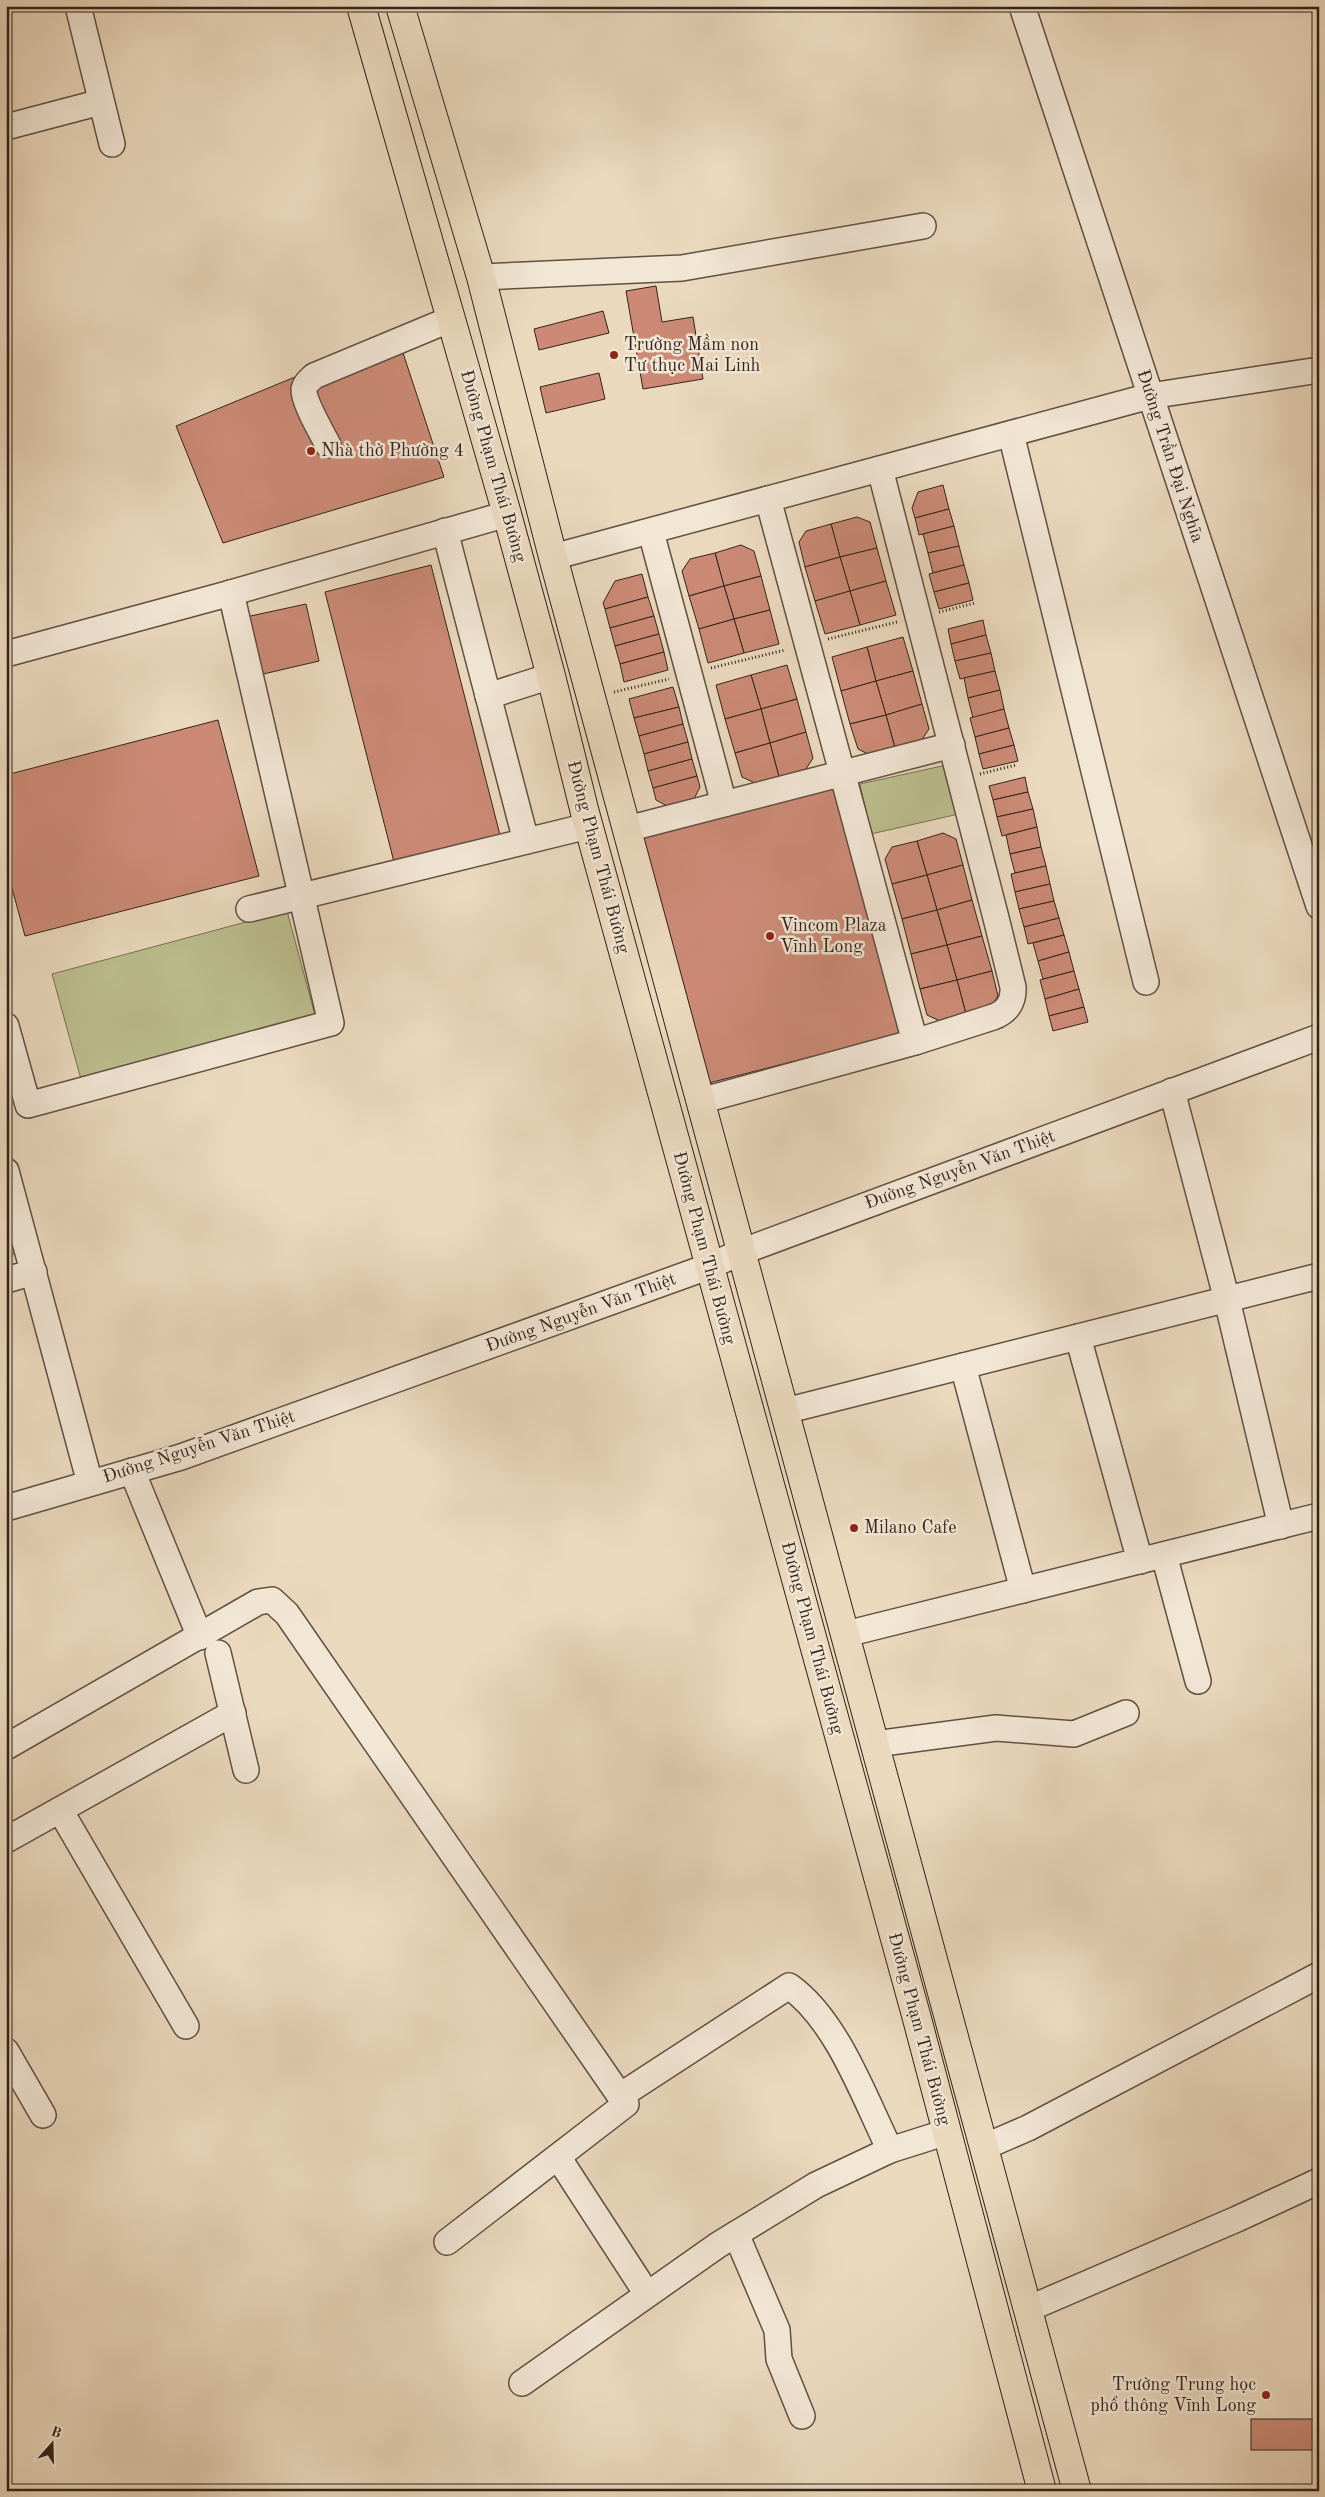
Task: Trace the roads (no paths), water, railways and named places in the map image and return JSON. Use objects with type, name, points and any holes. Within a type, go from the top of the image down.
[{"type":"main road","name":"Đường Phạm Thái Bường","points":[[361,6],[551,676],[588,826],[947,2132],[1042,2491]]},
{"type":"main road","name":"Đường Phạm Thái Bường","points":[[400,6],[481,277],[553,557],[1077,2491]]},
{"type":"main road","points":[[551,676],[583,667]]},
{"type":"main road","points":[[813,1641],[846,1634]]},
{"type":"main road","points":[[1030,2446],[1063,2440]]},
{"type":"street","points":[[78,6],[112,144]]},
{"type":"street","name":"Đường Trần Đại Nghĩa","points":[[1022,6],[1319,906]]},
{"type":"street","points":[[6,127],[101,102]]},
{"type":"street","points":[[481,277],[682,268],[923,226]]},
{"type":"street","points":[[328,445],[306,398],[304,389],[308,381],[314,376],[451,319]]},
{"type":"street","points":[[553,557],[1150,396],[1319,370]]},
{"type":"street","points":[[1011,434],[1146,982]]},
{"type":"street","points":[[700,1101],[915,1042],[998,1015],[1007,1008],[1012,998],[1010,979],[961,780],[880,469]]},
{"type":"street","points":[[768,499],[915,1042]]},
{"type":"street","points":[[6,654],[230,593],[506,514]]},
{"type":"street","points":[[445,532],[526,841]]},
{"type":"street","points":[[651,532],[724,804]]},
{"type":"street","points":[[6,1026],[28,1106],[331,1023],[230,593]]},
{"type":"street","points":[[488,696],[551,676]]},
{"type":"street","points":[[627,829],[952,745]]},
{"type":"street","points":[[249,909],[588,826]]},
{"type":"street","name":"Đường Nguyễn Văn Thiệt","points":[[6,1508],[181,1457],[710,1266],[741,1252],[1319,1037]]},
{"type":"street","points":[[1172,1091],[1227,1300],[1281,1526]]},
{"type":"street","points":[[6,1171],[90,1484]]},
{"type":"street","points":[[6,1280],[34,1272]]},
{"type":"street","points":[[785,1412],[1319,1276]]},
{"type":"street","points":[[1078,1337],[1140,1561]]},
{"type":"street","points":[[963,1366],[1023,1590]]},
{"type":"street","points":[[132,1471],[200,1637]]},
{"type":"street","points":[[846,1634],[1319,1516]]},
{"type":"street","points":[[1164,1555],[1198,1681]]},
{"type":"street","points":[[6,1747],[258,1602],[272,1600],[287,1614],[626,2104],[447,2242]]},
{"type":"street","points":[[218,1654],[246,1770]]},
{"type":"street","points":[[6,1840],[233,1713]]},
{"type":"street","points":[[875,1744],[996,1728],[1076,1723],[1126,1713]]},
{"type":"street","points":[[60,1810],[186,2026]]},
{"type":"street","points":[[984,2147],[1028,2128],[1319,1975]]},
{"type":"street","points":[[620,2096],[789,1986],[806,1998],[834,2035],[890,2150]]},
{"type":"street","points":[[8,2057],[43,2115]]},
{"type":"street","points":[[522,2383],[647,2294],[736,2234],[816,2186],[890,2150],[947,2132]]},
{"type":"street","points":[[558,2157],[647,2294]]},
{"type":"street","points":[[1028,2309],[1237,2219],[1319,2181]]},
{"type":"street","points":[[736,2234],[777,2330],[779,2359],[802,2416]]},
{"type":"place","name":"Trường Mầm non Tư thục Mai Linh","points":[[614,355]]},
{"type":"place","name":"Nhà thờ Phường 4","points":[[311,451]]},
{"type":"place","name":"Vincom Plaza Vĩnh Long","points":[[770,936]]},
{"type":"place","name":"Milano Cafe","points":[[854,1528]]},
{"type":"place","name":"Trường Trung học phổ thông Vĩnh Long","points":[[1266,2395]]}]
